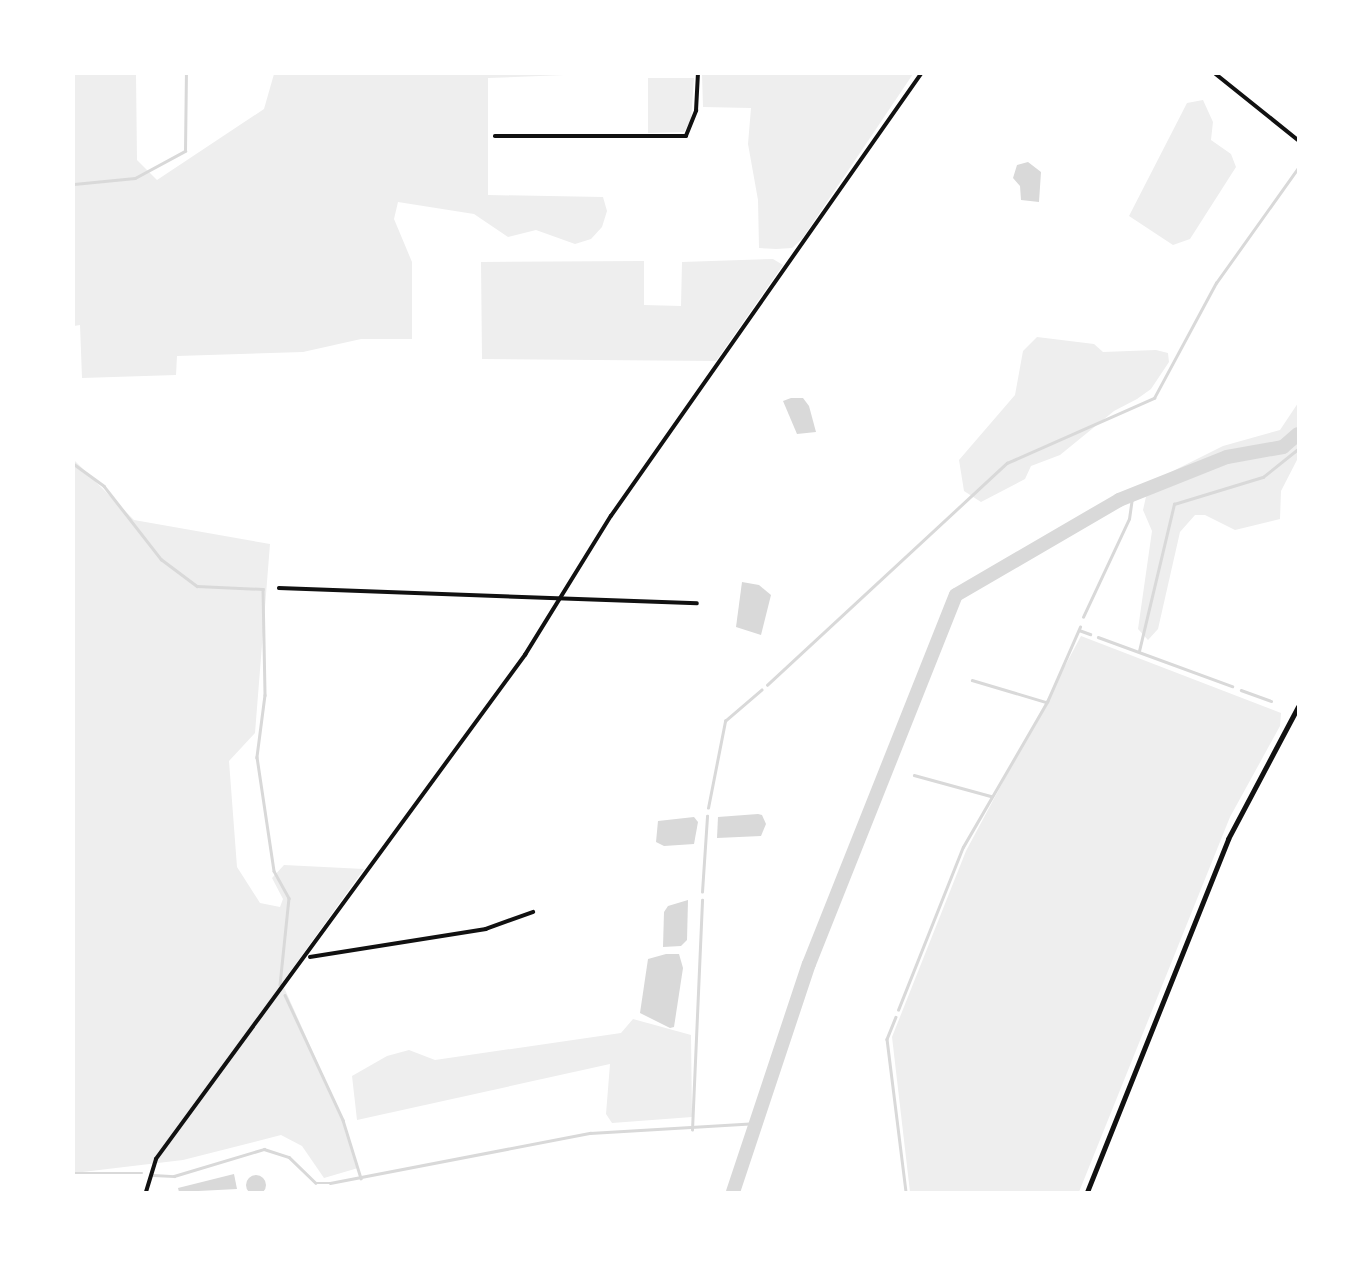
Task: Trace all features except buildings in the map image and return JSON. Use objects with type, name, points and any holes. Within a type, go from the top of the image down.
[{"type":"street","points":[[495,136],[686,136],[696,111],[698,74]]},
{"type":"street","points":[[146,1192],[156,1159],[308,958],[561,598],[611,516],[921,74]]},
{"type":"street","points":[[1216,74],[1298,140]]},
{"type":"street","points":[[279,588],[696,603]]},
{"type":"street","points":[[1087,1192],[1228,839],[1298,707]]},
{"type":"street","points":[[308,958],[486,929],[533,912]]},
{"type":"shaded area","points":[[74,74],[136,74],[137,160],[157,180],[264,109],[274,74],[590,74],[488,78],[488,195],[603,197],[607,211],[602,227],[591,239],[575,244],[536,230],[508,237],[474,214],[398,202],[394,219],[412,262],[412,339],[361,339],[303,352],[177,356],[176,375],[82,378],[80,325],[74,326]]},
{"type":"shaded area","points":[[702,74],[913,74],[802,239],[792,248],[776,249],[759,248],[758,200],[748,144],[751,108],[703,107]]},
{"type":"shaded area","points":[[648,78],[694,78],[691,120],[684,132],[648,133]]},
{"type":"shaded area","points":[[1203,100],[1213,122],[1211,140],[1231,154],[1236,167],[1190,239],[1173,245],[1129,216],[1187,103]]},
{"type":"shaded area","points":[[1028,162],[1041,172],[1039,202],[1021,200],[1020,186],[1013,178],[1017,165]]},
{"type":"shaded area","points":[[773,259],[783,265],[716,361],[482,359],[481,262],[644,261],[644,305],[681,306],[682,262]]},
{"type":"shaded area","points":[[1037,337],[1094,344],[1103,352],[1156,350],[1168,353],[1169,362],[1151,389],[1114,411],[1060,455],[1031,466],[1025,479],[981,502],[964,491],[959,460],[1015,395],[1023,351]]},
{"type":"shaded area","points":[[803,398],[809,406],[816,432],[797,434],[783,401]]},
{"type":"shaded area","points":[[1298,403],[1298,458],[1281,491],[1280,519],[1235,530],[1205,515],[1195,515],[1180,532],[1158,629],[1148,640],[1138,629],[1152,531],[1143,510],[1149,483],[1223,446],[1280,430]]},
{"type":"shaded area","points":[[74,460],[134,520],[270,544],[255,733],[229,761],[237,867],[260,903],[280,907],[283,899],[272,878],[284,865],[364,869],[282,983],[342,1117],[358,1168],[324,1178],[302,1146],[281,1135],[183,1160],[74,1173]]},
{"type":"shaded area","points":[[742,582],[759,585],[771,595],[761,635],[736,627]]},
{"type":"shaded area","points":[[1081,636],[1281,713],[1280,726],[1230,817],[1079,1192],[910,1192],[892,1037],[966,851]]},
{"type":"shaded area","points":[[762,815],[766,824],[761,836],[717,838],[718,817]]},
{"type":"shaded area","points":[[694,817],[698,822],[694,844],[664,846],[656,842],[658,821]]},
{"type":"shaded area","points":[[688,900],[687,940],[681,946],[663,947],[664,912],[668,906]]},
{"type":"shaded area","points":[[679,954],[683,968],[674,1027],[670,1028],[640,1013],[648,959]]},
{"type":"shaded area","points":[[633,1019],[691,1035],[692,1117],[612,1123],[606,1114],[610,1064],[357,1120],[352,1076],[387,1056],[409,1050],[435,1060],[621,1033]]},
{"type":"shaded area","points":[[234,1174],[237,1189],[179,1192],[178,1188]]},
{"type":"shaded area","points":[[256,1175],[263,1178],[266,1185],[263,1192],[256,1195],[249,1192],[246,1185],[249,1178]]},
{"type":"waterway","points":[[74,184],[135,178],[185,151],[186,74]]},
{"type":"waterway","points":[[767,685],[1007,463],[1154,398],[1216,283],[1298,168]]},
{"type":"waterway","points":[[733,1192],[809,964],[956,595],[1119,500],[1227,457],[1283,447],[1298,434]]},
{"type":"waterway","points":[[1139,651],[1174,504],[1263,477],[1298,449]]},
{"type":"waterway","points":[[74,464],[104,486],[161,559],[197,586],[263,589],[265,695],[257,757],[274,871],[289,898],[280,985]]},
{"type":"waterway","points":[[1083,617],[1129,519],[1132,498]]},
{"type":"waterway","points":[[898,1010],[963,847],[1047,702],[1080,627]]},
{"type":"waterway","points":[[1079,630],[1090,634]]},
{"type":"waterway","points":[[1098,637],[1232,686]]},
{"type":"waterway","points":[[972,680],[1046,702]]},
{"type":"waterway","points":[[708,808],[725,721],[761,690]]},
{"type":"waterway","points":[[1241,690],[1271,701]]},
{"type":"waterway","points":[[914,775],[991,796]]},
{"type":"waterway","points":[[702,892],[707,816]]},
{"type":"waterway","points":[[692,1130],[702,900]]},
{"type":"waterway","points":[[285,995],[343,1120],[361,1178]]},
{"type":"waterway","points":[[896,1017],[887,1039],[906,1192]]},
{"type":"waterway","points":[[153,1175],[174,1176],[264,1149],[289,1157],[316,1183],[330,1183],[590,1133],[758,1123]]},
{"type":"waterway","points":[[74,1173],[142,1173]]}]
